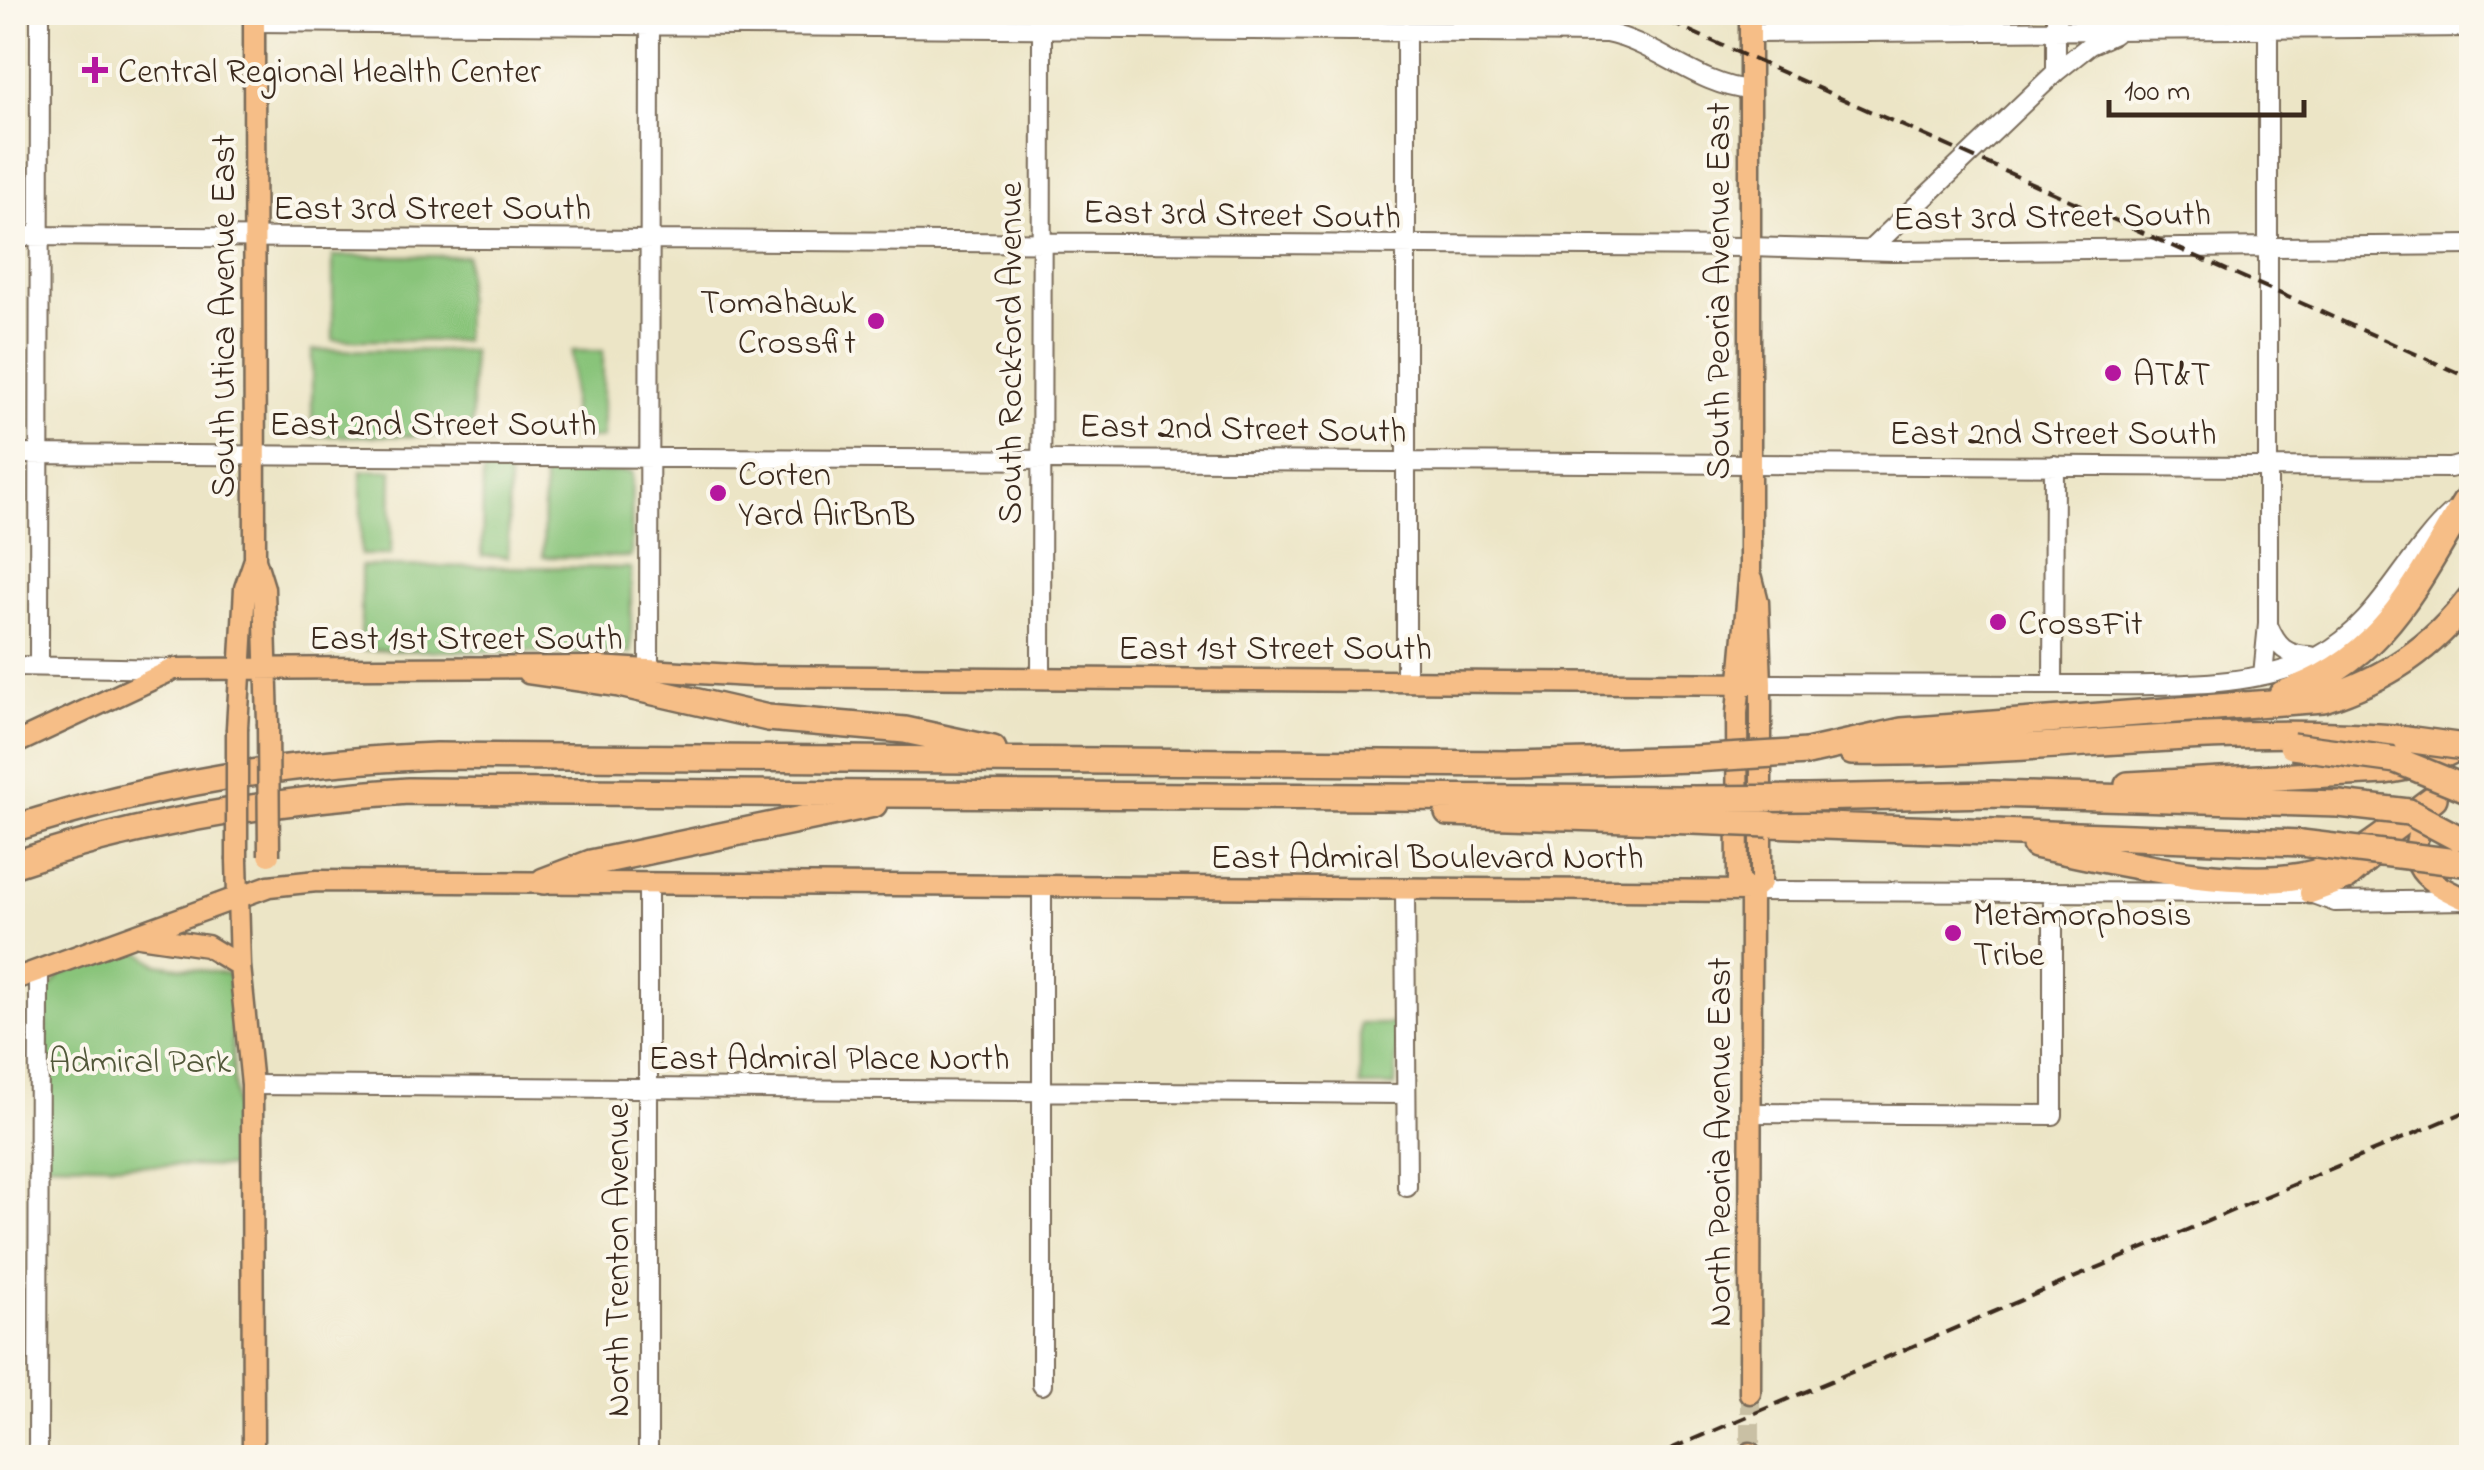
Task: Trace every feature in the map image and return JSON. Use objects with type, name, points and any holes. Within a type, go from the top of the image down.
[{"type":"highway","points":[[2248,706],[2339,670],[2379,636],[2468,498]]},
{"type":"highway","points":[[1807,752],[1902,731],[2324,699],[2365,685],[2420,652],[2472,596]]},
{"type":"highway","points":[[530,671],[619,684],[768,718],[904,730],[1047,761]]},
{"type":"highway","points":[[12,829],[205,777],[334,761],[538,756],[1515,764],[1807,752],[1906,753],[2206,733],[2406,739],[2468,763]]},
{"type":"highway","points":[[2206,733],[2396,760],[2468,763]]},
{"type":"highway","points":[[1693,810],[1806,798],[1993,794],[2468,763]]},
{"type":"highway","points":[[12,865],[147,826],[330,796],[491,790],[1330,797],[1693,810],[1808,825],[2300,843],[2472,864]]},
{"type":"highway","points":[[544,881],[591,863],[919,794]]},
{"type":"highway","points":[[1993,794],[2339,804],[2409,812],[2464,845]]},
{"type":"highway","points":[[1957,829],[2107,860],[2280,879],[2343,862],[2434,798]]},
{"type":"main road","name":"South Utica Avenue East","points":[[255,17],[255,559],[264,588],[268,669],[269,886]]},
{"type":"main road","name":"South Peoria Avenue East","points":[[1750,23],[1750,570],[1758,602],[1750,684],[1761,882],[1751,890]]},
{"type":"main road","name":"South Utica Avenue East","points":[[253,1458],[252,1085],[240,966],[237,860],[239,668],[244,588],[255,559]]},
{"type":"main road","name":"East 1st Street South","points":[[174,669],[648,670],[750,676],[1750,684]]},
{"type":"main road","points":[[12,746],[174,669]]},
{"type":"main road","points":[[2310,894],[2348,880],[2368,865],[2468,763]]},
{"type":"main road","points":[[2434,798],[2415,842],[2416,864],[2434,885],[2469,901]]},
{"type":"main road","name":"East Admiral Boulevard North","points":[[12,980],[269,886],[365,878],[1042,887],[1751,890]]},
{"type":"main road","name":"North Peoria Avenue East","points":[[1750,1393],[1751,890]]},
{"type":"main road","points":[[134,936],[208,946],[240,966]]},
{"type":"street","points":[[39,666],[40,12]]},
{"type":"street","points":[[255,17],[1606,33],[1628,37],[1729,88],[1750,90]]},
{"type":"street","points":[[648,670],[650,19]]},
{"type":"street","points":[[1750,23],[2056,22],[2149,29],[2268,21],[2472,28]]},
{"type":"street","points":[[2263,675],[2268,624],[2268,21]]},
{"type":"street","points":[[2056,22],[2056,72]]},
{"type":"street","name":"South Rockford Avenue","points":[[1041,678],[1042,28]]},
{"type":"street","points":[[1872,248],[2056,72],[2102,39],[2149,29]]},
{"type":"street","points":[[1406,31],[1406,681]]},
{"type":"street","name":"East 3rd Street South","points":[[12,236],[1407,247],[2472,245]]},
{"type":"street","name":"East 2nd Street South","points":[[12,454],[2454,468],[2472,462]]},
{"type":"street","points":[[2053,684],[2054,466]]},
{"type":"street","name":"East 1st Street South","points":[[1750,684],[2053,684],[2263,675],[2320,656],[2371,615],[2434,529],[2468,498]]},
{"type":"street","points":[[2268,624],[2278,646],[2289,654],[2320,656]]},
{"type":"street","name":"East 1st Street South","points":[[12,666],[174,669]]},
{"type":"street","name":"North Trenton Avenue","points":[[648,882],[648,1458]]},
{"type":"street","points":[[1042,887],[1042,1385]]},
{"type":"street","points":[[1405,889],[1407,1188]]},
{"type":"street","name":"East Admiral Boulevard North","points":[[1751,890],[2310,894],[2335,902],[2469,901]]},
{"type":"street","points":[[1750,1112],[2053,1115],[2053,893]]},
{"type":"street","points":[[38,1458],[39,970]]},
{"type":"street","name":"East Admiral Place North","points":[[252,1085],[1406,1094]]},
{"type":"green space","points":[[333,256],[467,256],[464,341],[333,340]]},
{"type":"green space","points":[[312,350],[472,351],[472,436],[312,436]]},
{"type":"green space","points":[[572,351],[603,351],[603,438],[572,438]]},
{"type":"green space","points":[[392,470],[391,555],[361,555],[361,471]]},
{"type":"green space","points":[[483,471],[509,471],[508,557],[482,556]]},
{"type":"green space","points":[[544,472],[632,472],[631,557],[543,557]]},
{"type":"green space","points":[[361,566],[631,568],[631,653],[361,650]]},
{"type":"green space","name":"Admiral Park","points":[[126,951],[139,951],[157,964],[229,974],[238,1167],[46,1163],[46,994],[61,974]]},
{"type":"green space","points":[[1360,1024],[1399,1024],[1395,1086],[1360,1086]]},
{"type":"tunnel","points":[[1750,1393],[1750,1453]]},
{"type":"railway","points":[[1647,12],[2472,379]]},
{"type":"railway","points":[[1649,1458],[2472,1109]]},
{"type":"place","name":"Central Regional Health Center","points":[[95,70]]},
{"type":"place","name":"Tomahawk Crossfit","points":[[876,321]]},
{"type":"place","name":"AT&T","points":[[2113,373]]},
{"type":"place","name":"Corten Yard AirBnB","points":[[718,493]]},
{"type":"place","name":"CrossFit","points":[[1998,622]]},
{"type":"place","name":"Metamorphosis Tribe","points":[[1953,933]]}]
